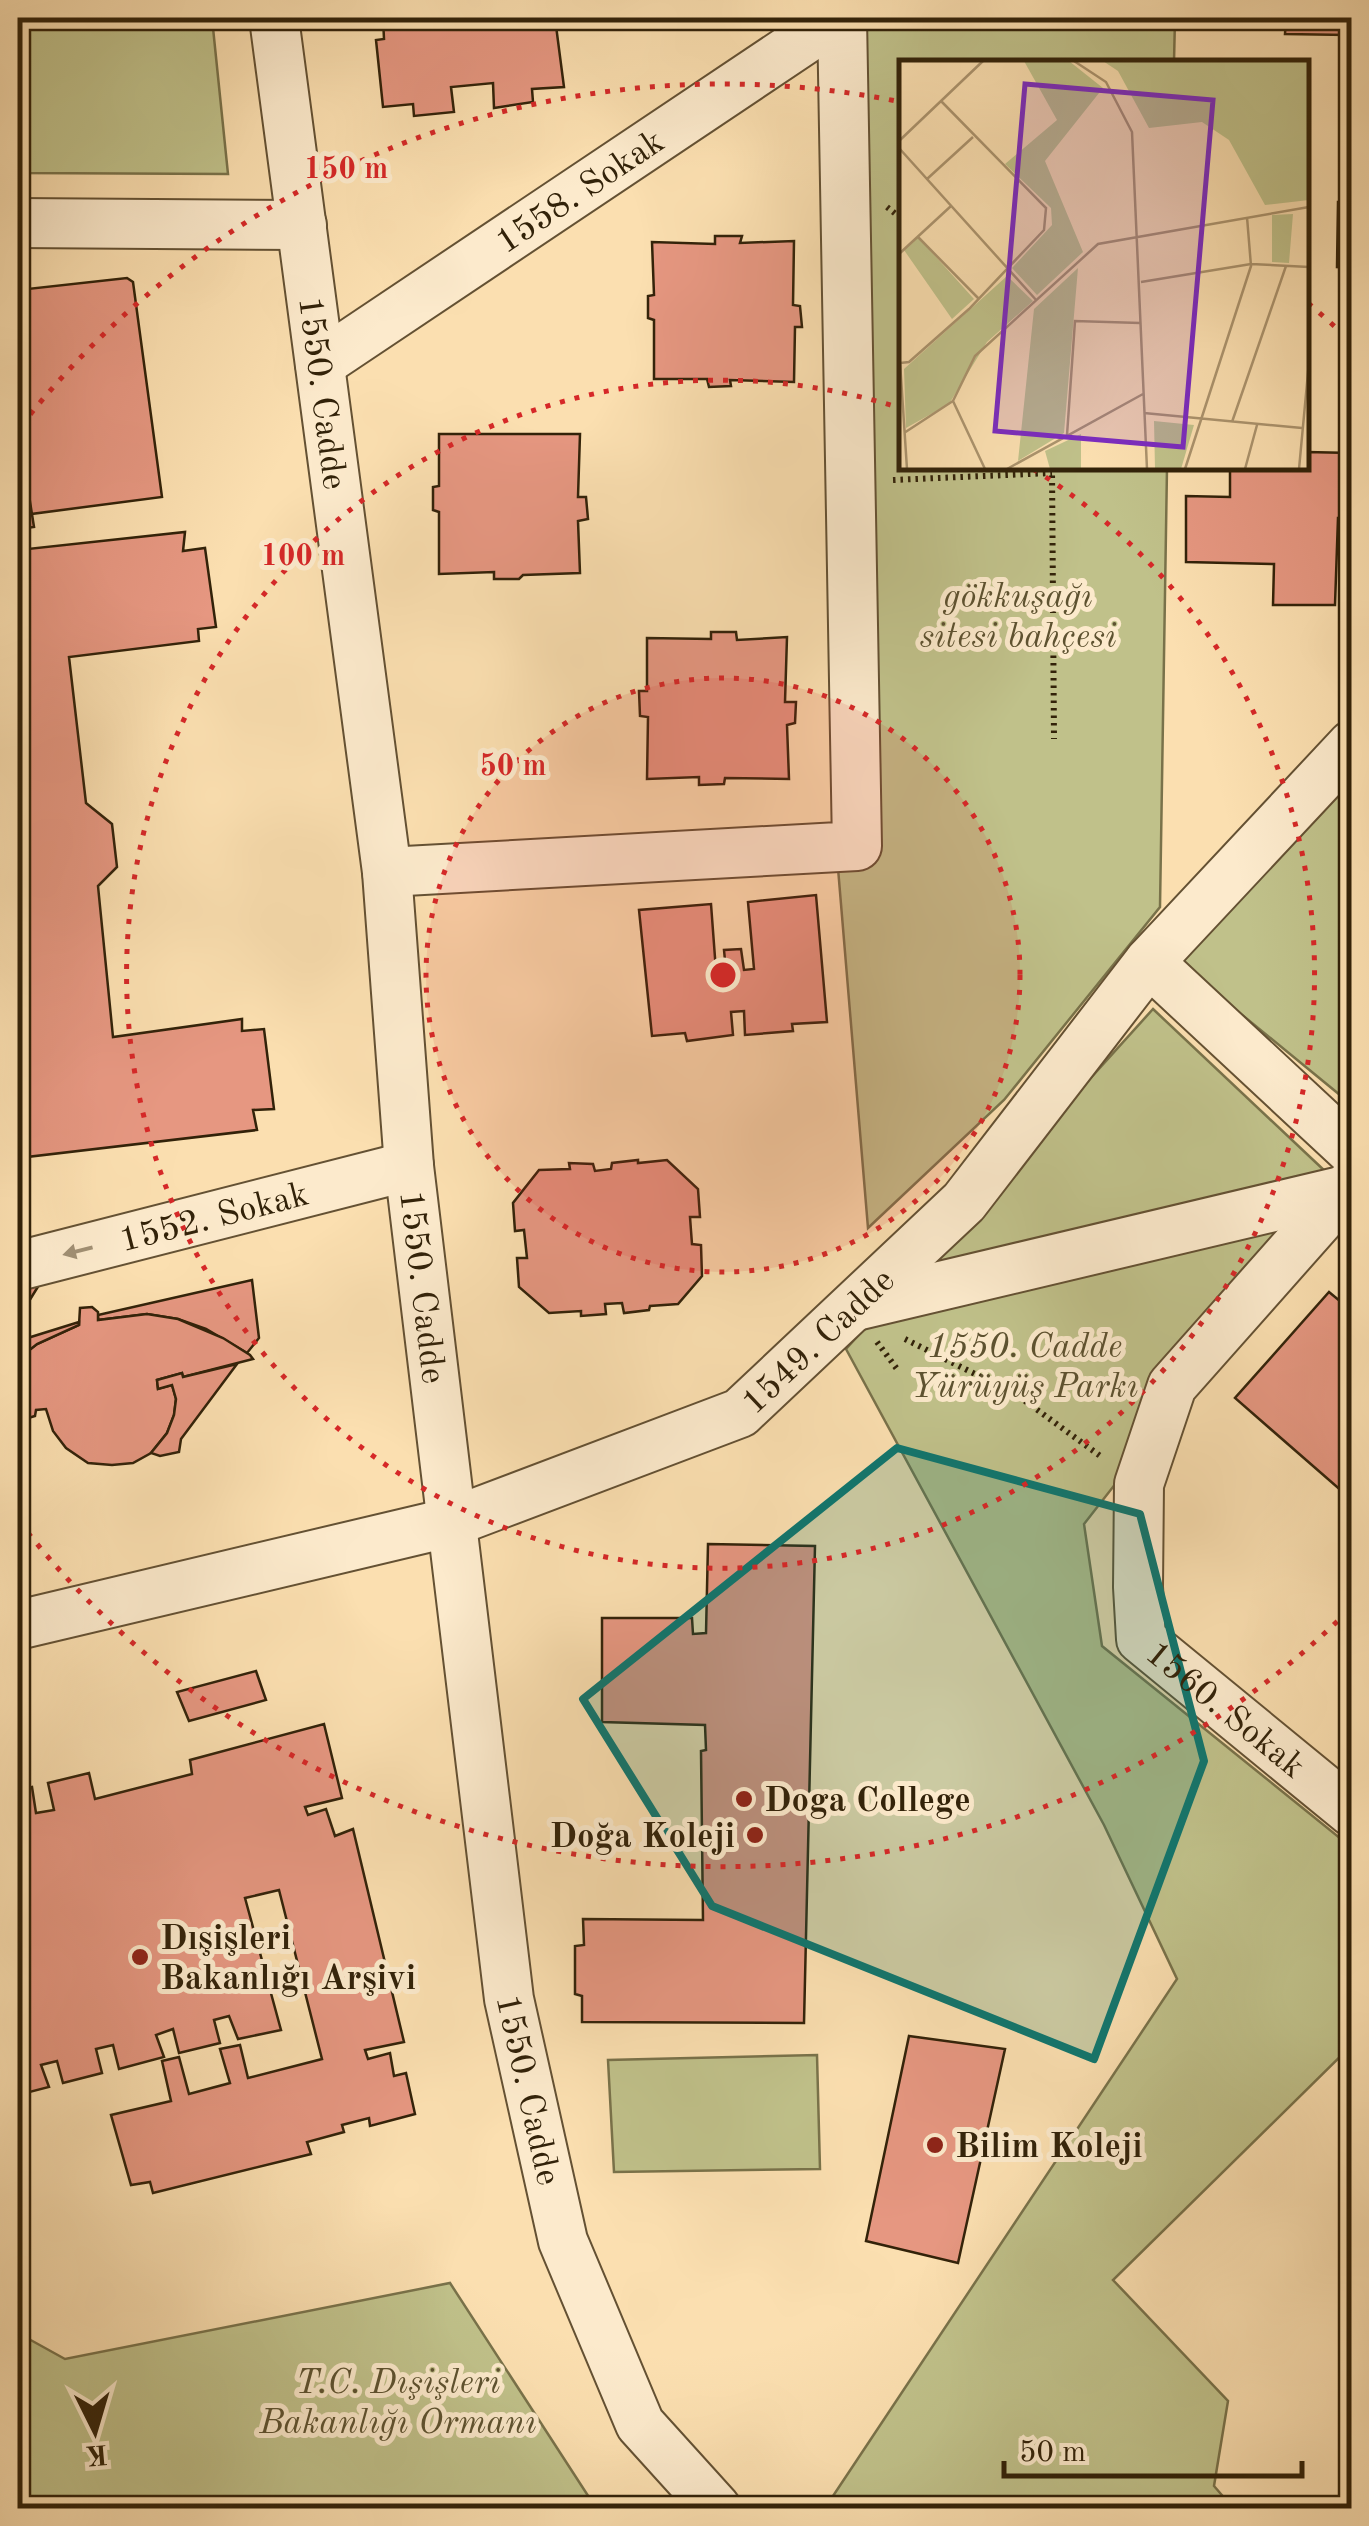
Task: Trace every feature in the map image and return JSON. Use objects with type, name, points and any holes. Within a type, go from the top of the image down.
[{"type":"street","name":"1550. Cadde","points":[[274,18],[387,872],[409,1166],[509,1998],[563,2241],[640,2424],[716,2508]]},
{"type":"street","points":[[387,872],[857,846],[839,18]]},
{"type":"street","name":"1558. Sokak","points":[[320,364],[839,18]]},
{"type":"street","points":[[18,223],[302,226]]},
{"type":"street","name":"1549. Cadde","points":[[18,1625],[452,1522],[740,1413],[964,1202],[1149,962],[1352,745]]},
{"type":"street","points":[[852,1307],[1349,1174],[1149,962]]},
{"type":"street","name":"1552. Sokak","points":[[18,1266],[409,1166]]},
{"type":"street","name":"1560. Sokak","points":[[1349,1174],[1172,1386],[1139,1484],[1138,1587],[1141,1640],[1352,1812]]},
{"type":"path","points":[[851,482],[1052,470],[1054,739]]},
{"type":"path","points":[[894,1334],[1017,1395],[1139,1484]]},
{"type":"highlighted area","points":[[897,1448],[1140,1514],[1204,1761],[1094,2059],[712,1906],[583,1699]]},
{"type":"green space","points":[[18,18],[212,18],[228,174],[18,173]]},
{"type":"green space","name":"gökkuşağı sitesi bahçesi","points":[[878,18],[1175,18],[1174,60],[899,60],[899,470],[1167,470],[1160,907],[1004,1100],[868,1228],[838,868],[873,854],[866,26]]},
{"type":"green space","points":[[1351,771],[1351,1104],[1175,960]]},
{"type":"green space","name":"1550. Cadde Yürüyüş Parkı","points":[[1153,1009],[1345,1190],[1084,1524],[1102,1646],[1351,1847],[1351,2046],[1113,2280],[1228,2401],[1214,2486],[1233,2508],[825,2508],[1177,1979],[1104,1825],[846,1349]]},
{"type":"green space","points":[[817,2055],[820,2169],[614,2172],[608,2060]]},
{"type":"green space","name":"T.C. Dışişleri Bakanlığı Ormanı","points":[[450,2283],[596,2508],[18,2508],[18,2333],[65,2359]]},
{"type":"building","points":[[383,18],[555,18],[564,87],[532,89],[533,102],[494,108],[493,83],[451,87],[454,112],[414,116],[413,104],[383,107],[376,40],[384,39]]},
{"type":"building","points":[[1286,18],[1348,18],[1347,35],[1285,34]]},
{"type":"building","points":[[1338,202],[1352,202],[1352,268],[1337,267]]},
{"type":"building","points":[[715,236],[742,236],[740,243],[794,241],[793,305],[800,306],[802,327],[795,327],[794,382],[730,380],[731,386],[709,387],[707,379],[654,379],[654,320],[648,318],[648,296],[654,295],[652,242],[715,244]]},
{"type":"building","points":[[127,278],[133,282],[162,497],[31,514],[18,412],[18,290]]},
{"type":"building","points":[[439,434],[580,434],[578,497],[586,497],[588,519],[578,521],[580,573],[523,575],[519,579],[494,579],[494,572],[439,574],[439,512],[433,510],[433,487],[439,486]]},
{"type":"building","points":[[1309,452],[1352,453],[1352,518],[1338,518],[1335,605],[1273,605],[1274,564],[1186,562],[1186,496],[1230,497],[1230,470],[1309,470]]},
{"type":"building","points":[[28,489],[34,527],[18,529],[18,491]]},
{"type":"building","points":[[185,532],[183,551],[205,548],[216,627],[198,629],[199,641],[69,657],[86,803],[112,824],[117,867],[98,886],[113,1037],[242,1019],[242,1031],[264,1029],[274,1109],[253,1110],[257,1130],[18,1158],[18,550]]},
{"type":"building","points":[[711,632],[736,632],[737,640],[787,637],[785,702],[796,702],[795,723],[787,725],[789,779],[725,778],[724,784],[699,785],[699,777],[647,779],[648,717],[640,716],[639,691],[647,691],[647,638],[711,639]]},
{"type":"building","points":[[816,895],[827,1022],[792,1024],[793,1031],[745,1035],[744,1011],[731,1012],[733,1035],[687,1041],[685,1033],[652,1036],[639,910],[711,904],[716,971],[726,971],[724,950],[741,949],[744,970],[754,969],[748,902]]},
{"type":"building","points":[[667,1160],[698,1189],[700,1217],[690,1217],[692,1244],[701,1245],[702,1276],[678,1304],[624,1313],[622,1303],[605,1304],[606,1314],[581,1316],[581,1311],[549,1313],[519,1287],[517,1258],[527,1258],[524,1230],[515,1231],[513,1203],[539,1170],[570,1169],[569,1163],[593,1164],[595,1171],[611,1169],[612,1163]]},
{"type":"building","points":[[47,1272],[18,1319],[18,1279]]},
{"type":"building","points":[[252,1280],[259,1338],[247,1353],[206,1329],[178,1319],[147,1314],[98,1320],[98,1315]]},
{"type":"building","points":[[1329,1292],[1352,1311],[1352,1500],[1235,1398]]},
{"type":"building","points":[[92,1307],[98,1312],[98,1320],[147,1314],[178,1319],[223,1338],[253,1359],[157,1380],[158,1389],[172,1385],[176,1399],[167,1433],[151,1453],[133,1463],[88,1463],[66,1448],[53,1431],[46,1409],[36,1410],[35,1416],[18,1421],[18,1359],[37,1344],[79,1325],[80,1308]]},
{"type":"building","points":[[79,1322],[37,1344],[18,1359],[18,1341]]},
{"type":"building","points":[[237,1364],[181,1439],[179,1452],[160,1456],[151,1453],[167,1433],[176,1399],[172,1385],[158,1389],[157,1380]]},
{"type":"building","name":"Doğa Koleji","points":[[708,1544],[815,1546],[804,2023],[582,2022],[582,1996],[575,1994],[575,1946],[584,1945],[583,1919],[703,1920],[701,1751],[706,1750],[705,1725],[602,1722],[602,1618],[692,1618],[693,1634],[706,1633]]},
{"type":"building","points":[[256,1671],[266,1700],[189,1721],[177,1692]]},
{"type":"building","name":"Dışişleri Bakanlığı Arşivi","points":[[324,1724],[342,1798],[305,1807],[308,1815],[326,1809],[335,1836],[353,1829],[404,2042],[365,2050],[368,2059],[390,2053],[394,2076],[406,2073],[415,2114],[370,2126],[369,2118],[342,2125],[344,2132],[307,2142],[311,2154],[153,2193],[150,2182],[131,2185],[111,2115],[171,2101],[162,2061],[179,2057],[189,2094],[230,2083],[220,2049],[240,2045],[248,2078],[322,2059],[279,1890],[245,1898],[281,2030],[238,2039],[229,2016],[214,2020],[220,2043],[179,2053],[173,2029],[156,2035],[164,2057],[119,2069],[113,2045],[96,2049],[102,2073],[63,2083],[57,2061],[41,2065],[49,2087],[18,2095],[18,1790],[32,1787],[36,1813],[54,1810],[48,1783],[89,1773],[95,1799],[192,1774],[190,1760]]},
{"type":"building","name":"Bilim Koleji","points":[[909,2036],[1005,2049],[958,2263],[866,2241]]},
{"type":"place","name":"Doga College","points":[[744,1799]]},
{"type":"place","name":"Doğa Koleji","points":[[755,1835]]},
{"type":"place","name":"Dışişleri Bakanlığı Arşivi","points":[[140,1957]]},
{"type":"place","name":"Bilim Koleji","points":[[935,2145]]}]
